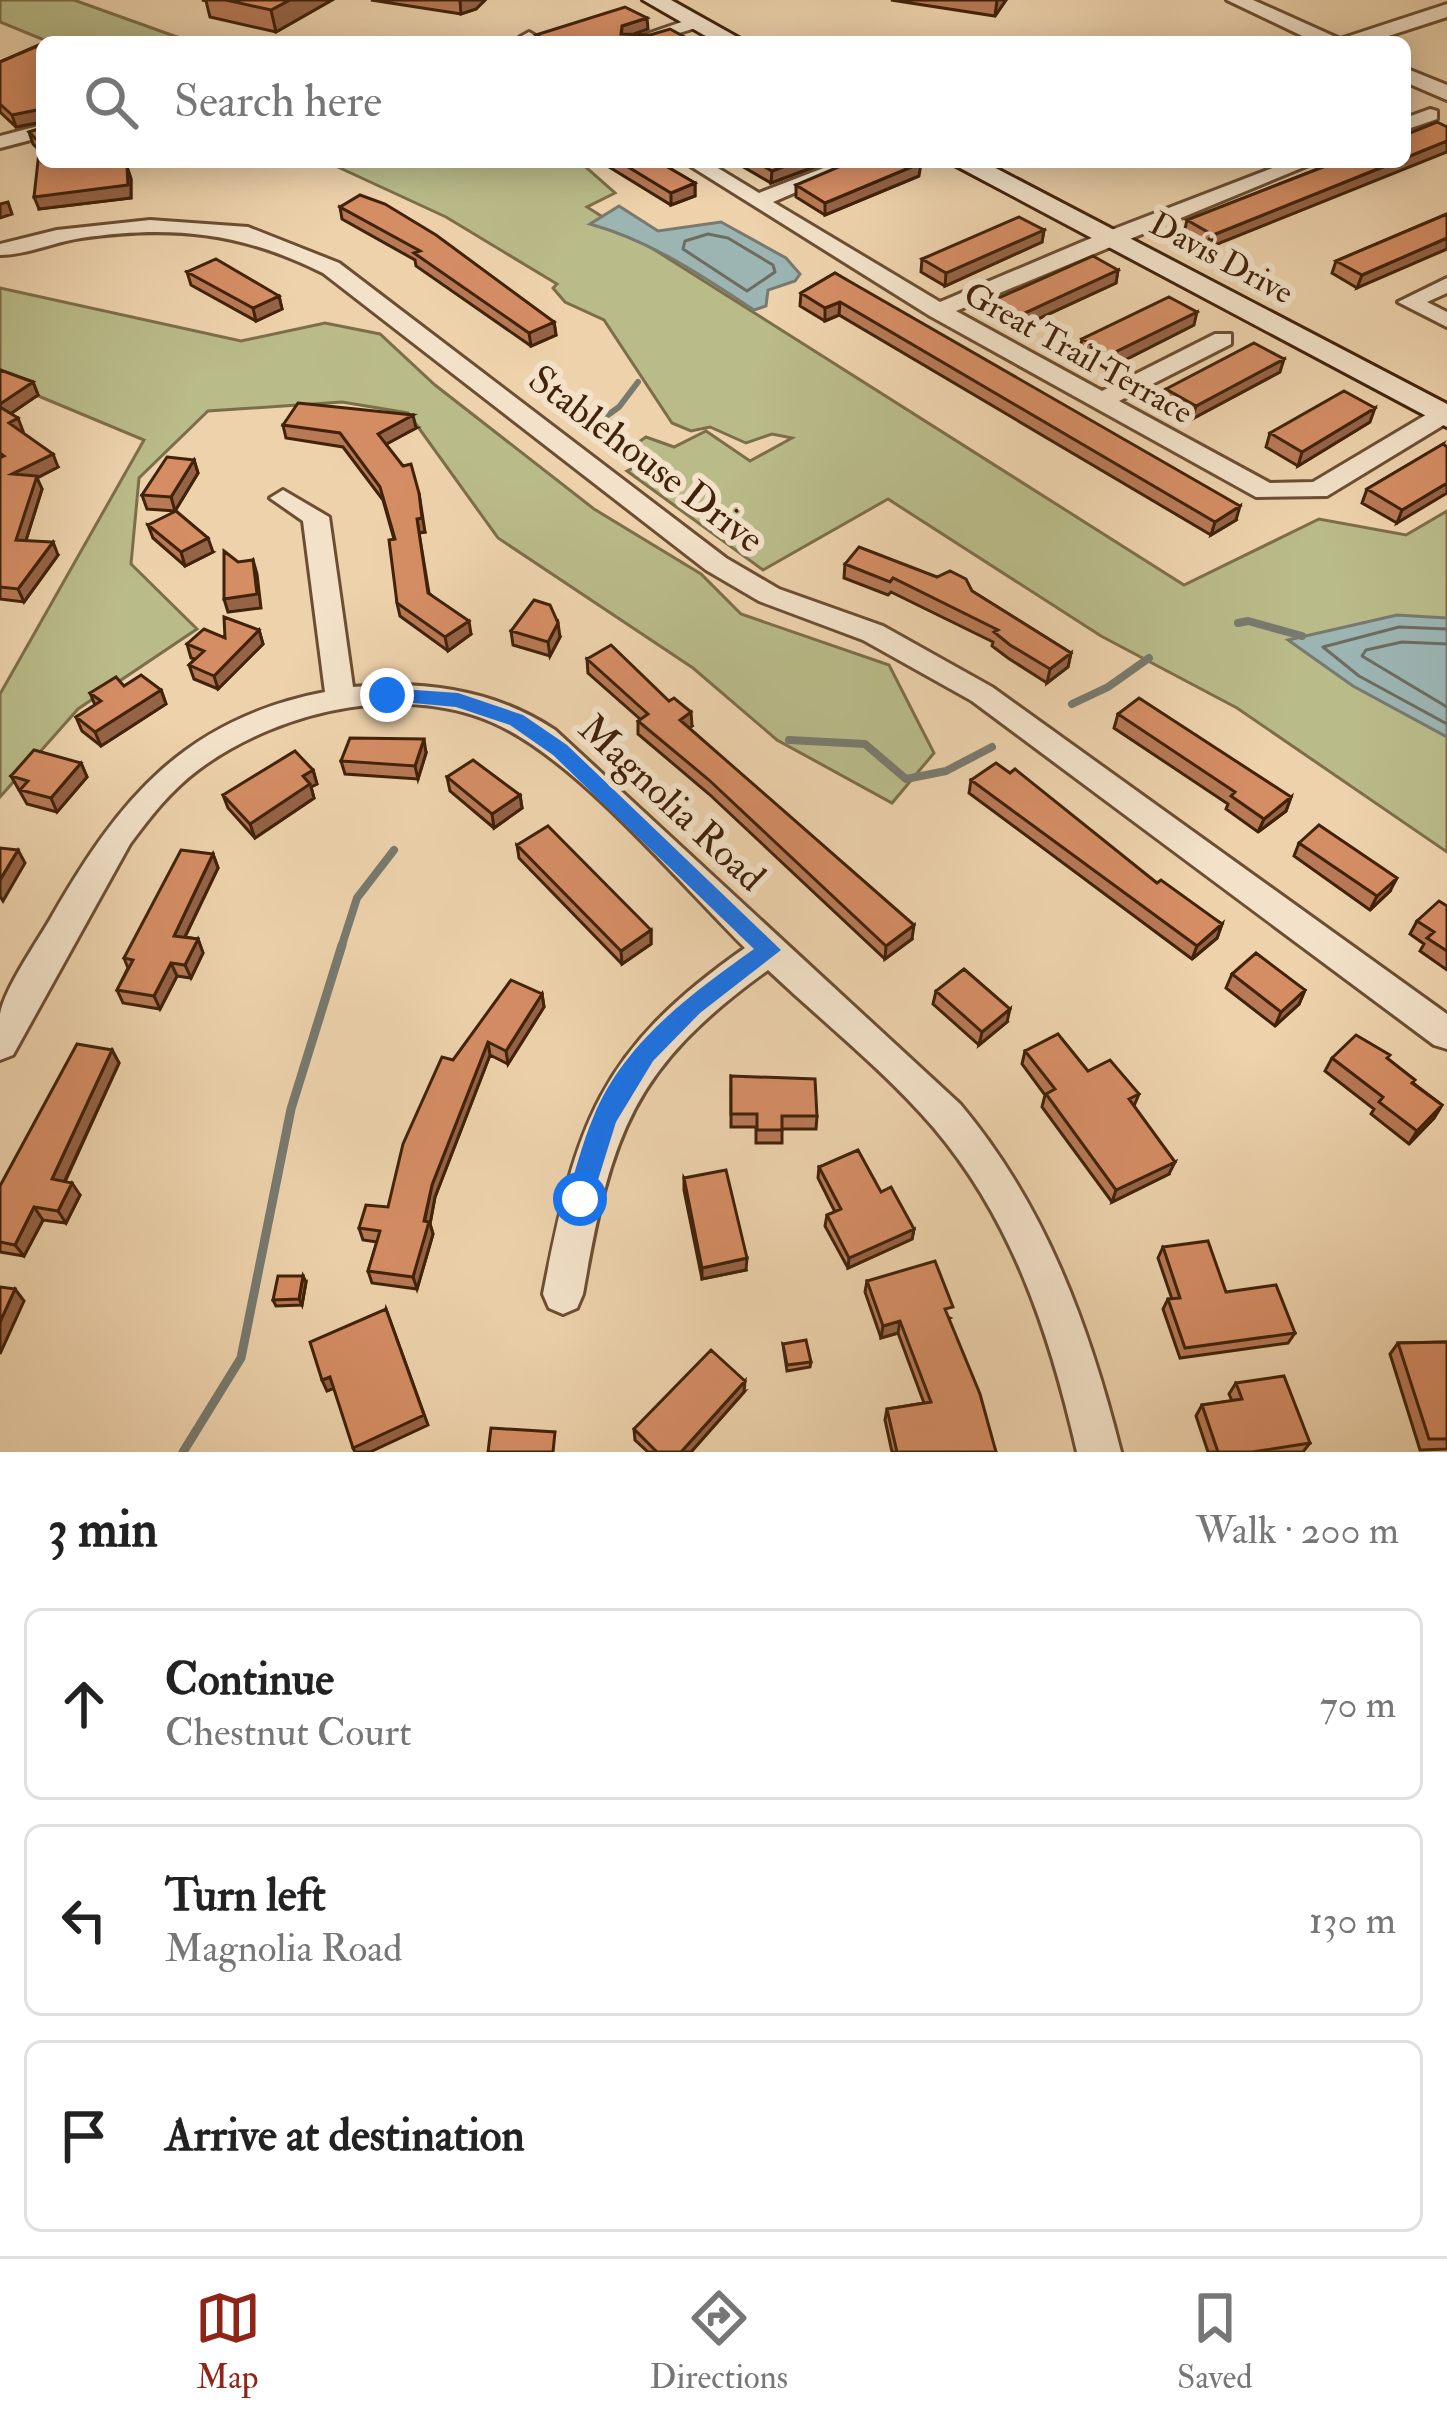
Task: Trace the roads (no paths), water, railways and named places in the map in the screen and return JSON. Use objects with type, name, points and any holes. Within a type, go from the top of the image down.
[{"type":"main road","points":[[654,0],[723,36]]},
{"type":"main road","name":"Davis Drive","points":[[977,168],[1445,416]]},
{"type":"street","points":[[1238,0],[1319,36]]},
{"type":"street","points":[[1367,36],[1447,10]]},
{"type":"street","points":[[652,36],[696,22]]},
{"type":"street","points":[[1411,77],[1447,93]]},
{"type":"street","points":[[1411,122],[1430,115]]},
{"type":"street","points":[[0,142],[36,133]]},
{"type":"street","name":"Great Trail Terrace","points":[[704,168],[938,311],[1254,488],[1280,493],[1318,490],[1445,416]]},
{"type":"street","points":[[756,201],[841,168]]},
{"type":"street","points":[[938,311],[1108,238],[1290,168]]},
{"type":"street","name":"Stablehouse Drive","points":[[4,250],[108,232],[200,229],[236,232],[281,244],[331,268],[716,564],[769,595],[873,633],[982,694],[1447,1034]]},
{"type":"street","points":[[1447,285],[1409,302],[1447,320]]},
{"type":"street","points":[[1100,401],[1223,339]]},
{"type":"street","points":[[283,498],[316,517],[340,698]]},
{"type":"street","name":"Magnolia Road","points":[[0,1044],[117,840],[161,783],[221,739],[277,715],[340,698],[387,695],[458,700],[517,720],[560,750],[902,1072],[972,1146],[1019,1222],[1049,1289],[1099,1452]]},
{"type":"street","points":[[563,1294],[595,1141],[623,1084],[692,1006],[770,950]]},
{"type":"water","points":[[619,206],[658,231],[721,222],[786,258],[800,274],[795,281],[768,290],[766,306],[754,310],[655,249],[590,224]]},
{"type":"water","points":[[1397,615],[1447,618],[1447,737],[1353,686],[1288,640]]},
{"type":"waterway","points":[[591,427],[619,407],[638,382]]},
{"type":"waterway","points":[[1238,623],[1248,621],[1302,636]]},
{"type":"waterway","points":[[1072,704],[1108,687],[1149,658]]},
{"type":"waterway","points":[[789,740],[865,744],[906,779],[946,771],[992,747]]},
{"type":"waterway","points":[[341,948],[357,898],[394,850]]},
{"type":"waterway","points":[[183,1452],[241,1358],[291,1109],[342,945]]}]
